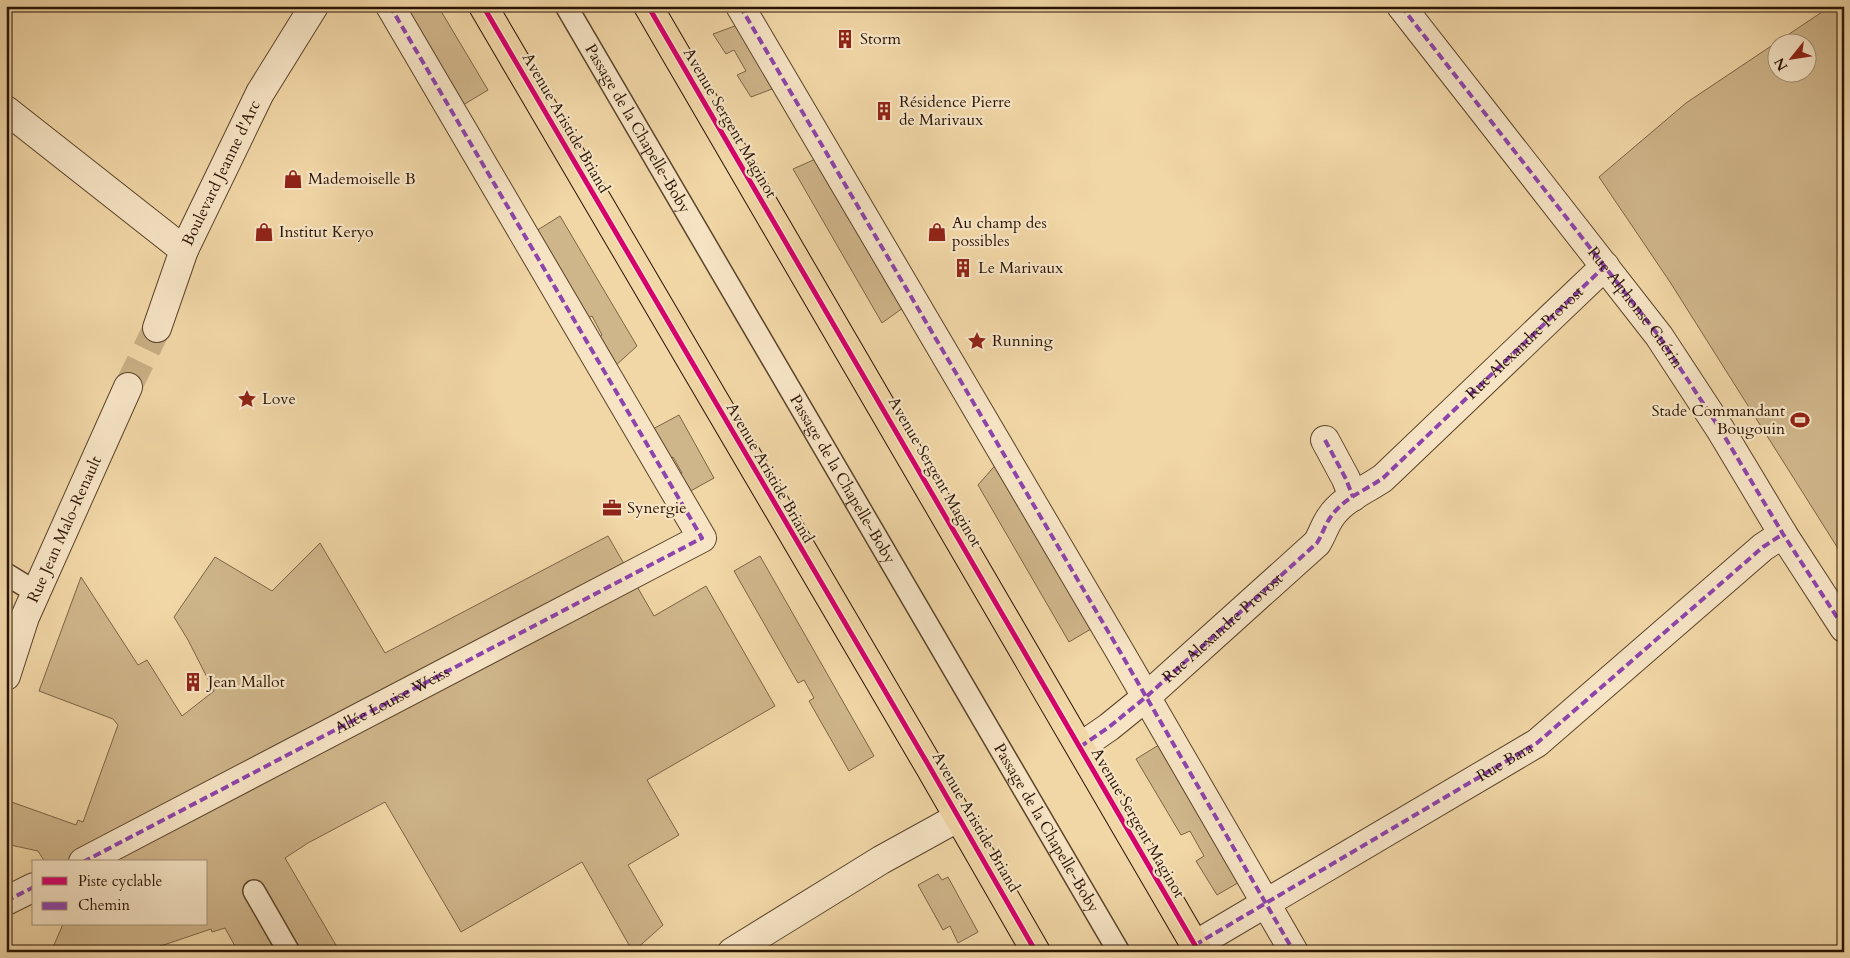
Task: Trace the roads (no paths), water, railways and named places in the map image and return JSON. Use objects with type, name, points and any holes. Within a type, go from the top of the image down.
[{"type":"main road","name":"Avenue Aristide Briand","points":[[483,6],[959,817],[1036,952]]},
{"type":"main road","name":"Avenue Sergent Maginot","points":[[648,6],[1197,948]]},
{"type":"street","name":"Boulevard Jeanne d'Arc","points":[[6,110],[184,250],[260,93],[314,6]]},
{"type":"street","name":"Allée Louise Weiss","points":[[86,860],[702,538],[390,6]]},
{"type":"street","points":[[740,6],[1294,952]]},
{"type":"street","name":"Rue Alphonse Guérin","points":[[1401,6],[1659,336],[1720,429],[1783,534],[1844,628]]},
{"type":"street","points":[[157,328],[184,250]]},
{"type":"street","name":"Rue Alexandre Provost","points":[[1080,747],[1109,727],[1146,697],[1317,543],[1329,518],[1353,497],[1383,478],[1605,266]]},
{"type":"street","name":"Rue Jean Malo-Renault","points":[[6,676],[25,617],[128,387]]},
{"type":"street","points":[[1325,440],[1346,479],[1353,497]]},
{"type":"street","name":"Rue Bara","points":[[1197,948],[1266,903],[1537,743],[1763,547],[1783,534]]},
{"type":"street","points":[[732,952],[881,860],[959,817]]},
{"type":"street","points":[[6,901],[32,888]]},
{"type":"lane","name":"Passage de la Chapelle-Boby","points":[[566,6],[1119,952]]},
{"type":"lane","points":[[6,574],[37,593]]},
{"type":"lane","points":[[254,891],[288,952]]},
{"type":"tunnel","points":[[128,387],[157,328]]},
{"type":"place","name":"Storm","points":[[845,39]]},
{"type":"place","name":"Résidence Pierre de Marivaux","points":[[884,111]]},
{"type":"place","name":"Mademoiselle B","points":[[293,179]]},
{"type":"place","name":"Institut Keryo","points":[[264,232]]},
{"type":"place","name":"Au champ des possibles","points":[[937,232]]},
{"type":"place","name":"Le Marivaux","points":[[963,268]]},
{"type":"place","name":"Running","points":[[977,341]]},
{"type":"place","name":"Love","points":[[247,399]]},
{"type":"place","name":"Stade Commandant Bougouin","points":[[1800,420]]},
{"type":"place","name":"Synergie","points":[[612,508]]},
{"type":"place","name":"Jean Mallot","points":[[193,682]]}]
